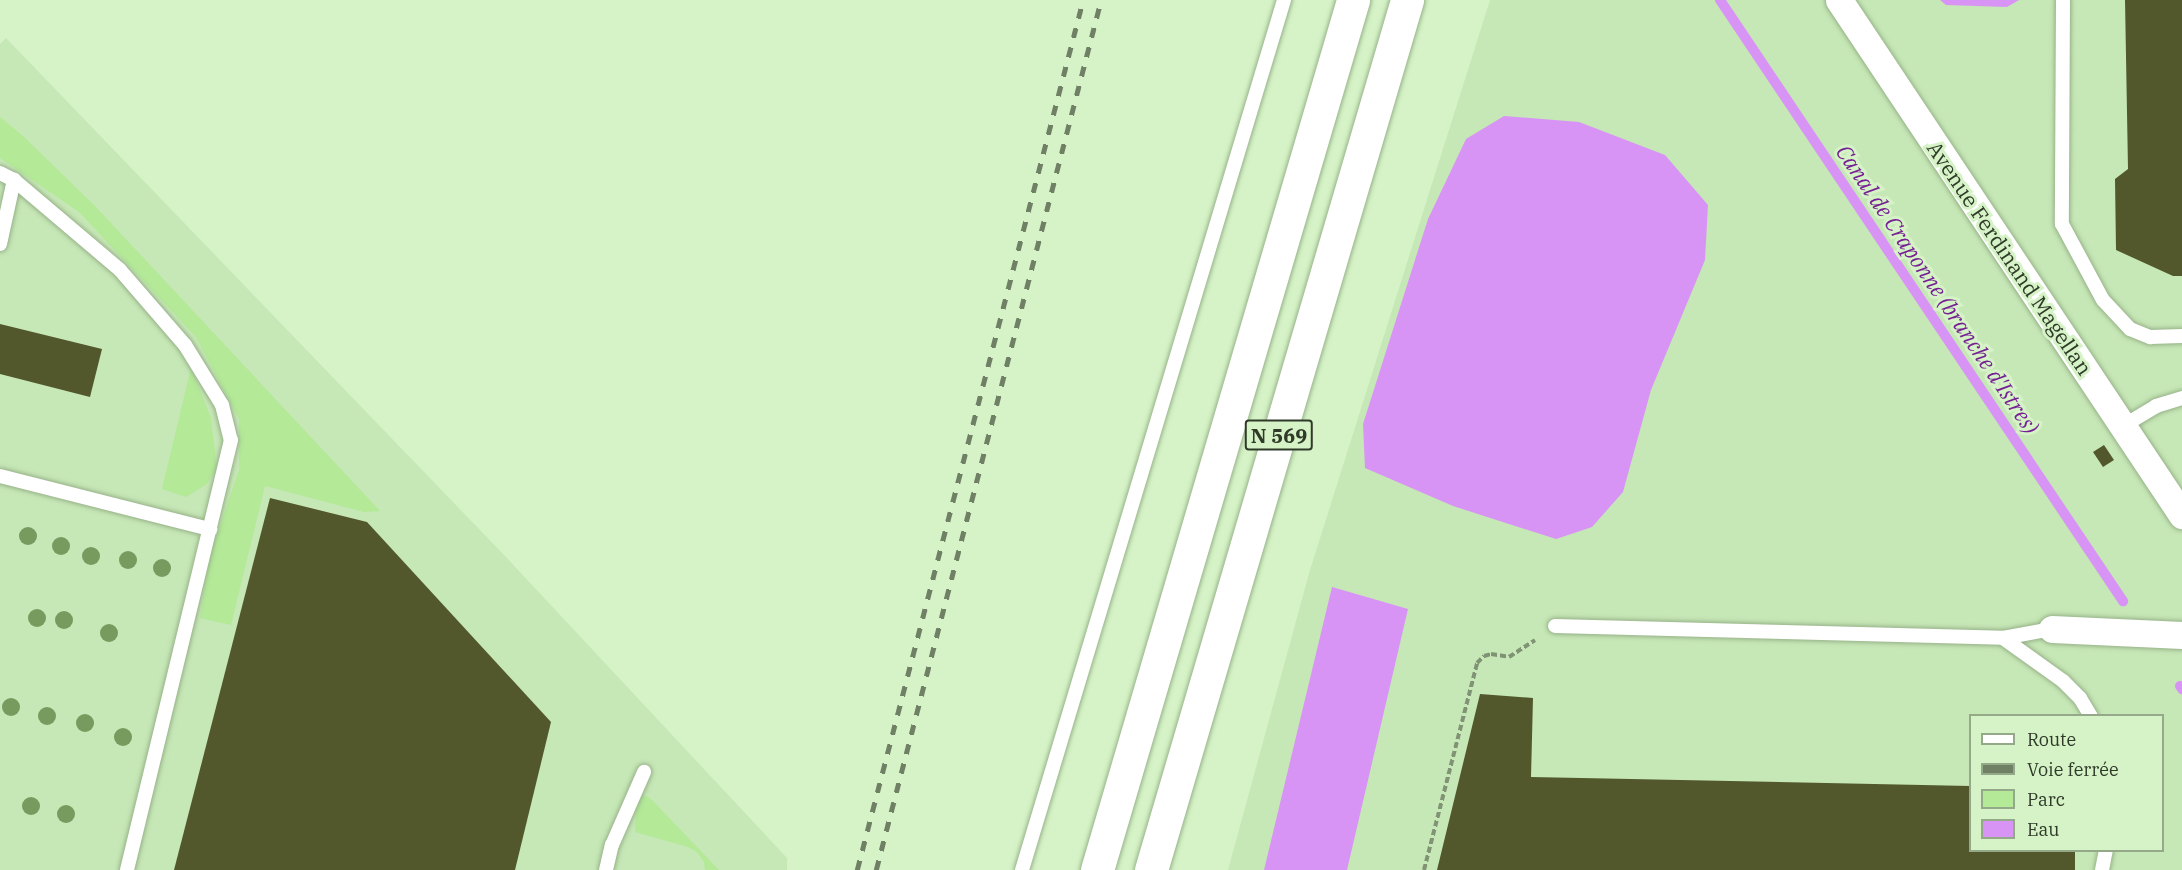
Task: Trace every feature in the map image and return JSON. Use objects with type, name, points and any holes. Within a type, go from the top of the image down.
[{"type":"highway","name":"N 569","points":[[1097,870],[1353,0]]},
{"type":"highway","name":"N 569","points":[[1151,870],[1407,0]]},
{"type":"street","name":"Avenue Ferdinand Magellan","points":[[1839,0],[2182,515]]},
{"type":"street","points":[[2052,629],[2182,635]]},
{"type":"lane","points":[[1022,870],[1284,0]]},
{"type":"lane","points":[[2063,0],[2062,224],[2103,300],[2130,329],[2150,337],[2182,336]]},
{"type":"lane","points":[[0,173],[14,180],[120,270],[184,345],[222,405],[231,440],[127,870]]},
{"type":"lane","points":[[0,244],[14,180]]},
{"type":"lane","points":[[2123,426],[2156,406],[2182,398]]},
{"type":"lane","points":[[0,476],[210,529]]},
{"type":"lane","points":[[1555,626],[2003,638],[2052,629]]},
{"type":"lane","points":[[2003,638],[2063,681],[2080,698],[2090,714]]},
{"type":"lane","points":[[606,870],[612,845],[644,772]]},
{"type":"lane","points":[[2102,870],[2106,852]]},
{"type":"path","points":[[1424,870],[1477,663],[1484,656],[1491,654],[1509,657],[1555,626]]},
{"type":"shaded area","points":[[1490,0],[2182,0],[2182,870],[1228,870],[1310,570]]},
{"type":"shaded area","points":[[6,38],[505,556],[787,858],[787,870],[0,870],[0,44]]},
{"type":"green space","points":[[0,117],[22,135],[96,207],[380,511],[364,512],[265,486],[231,625],[200,618],[209,558],[239,470],[239,419],[196,337],[79,212],[0,158]]},
{"type":"green space","points":[[191,368],[211,418],[217,468],[207,484],[186,497],[162,489]]},
{"type":"green space","points":[[643,795],[650,798],[719,870],[705,870],[704,862],[697,852],[688,847],[635,832],[636,803]]},
{"type":"water","points":[[1940,0],[2019,0],[2007,7],[1946,5]]},
{"type":"water","points":[[1504,116],[1579,122],[1665,155],[1708,205],[1705,260],[1651,390],[1623,492],[1592,527],[1556,539],[1453,506],[1365,468],[1363,424],[1428,219],[1466,139]]},
{"type":"water","points":[[1332,587],[1408,609],[1347,870],[1264,870]]},
{"type":"building","points":[[2125,0],[2182,0],[2182,276],[2173,276],[2116,250],[2115,179],[2128,169]]},
{"type":"building","points":[[0,324],[102,349],[90,397],[0,374]]},
{"type":"building","points":[[2104,445],[2114,460],[2103,467],[2093,452]]},
{"type":"building","points":[[270,498],[367,522],[551,722],[515,870],[174,870]]},
{"type":"building","points":[[1480,694],[1533,698],[1531,777],[1969,786],[1969,852],[2075,852],[2075,870],[1437,870]]},
{"type":"waterway","name":"Canal de Craponne (branche d'Istres)","points":[[1720,0],[2123,601]]},
{"type":"railway","points":[[857,870],[1083,0]]},
{"type":"railway","points":[[876,870],[1101,0]]}]
